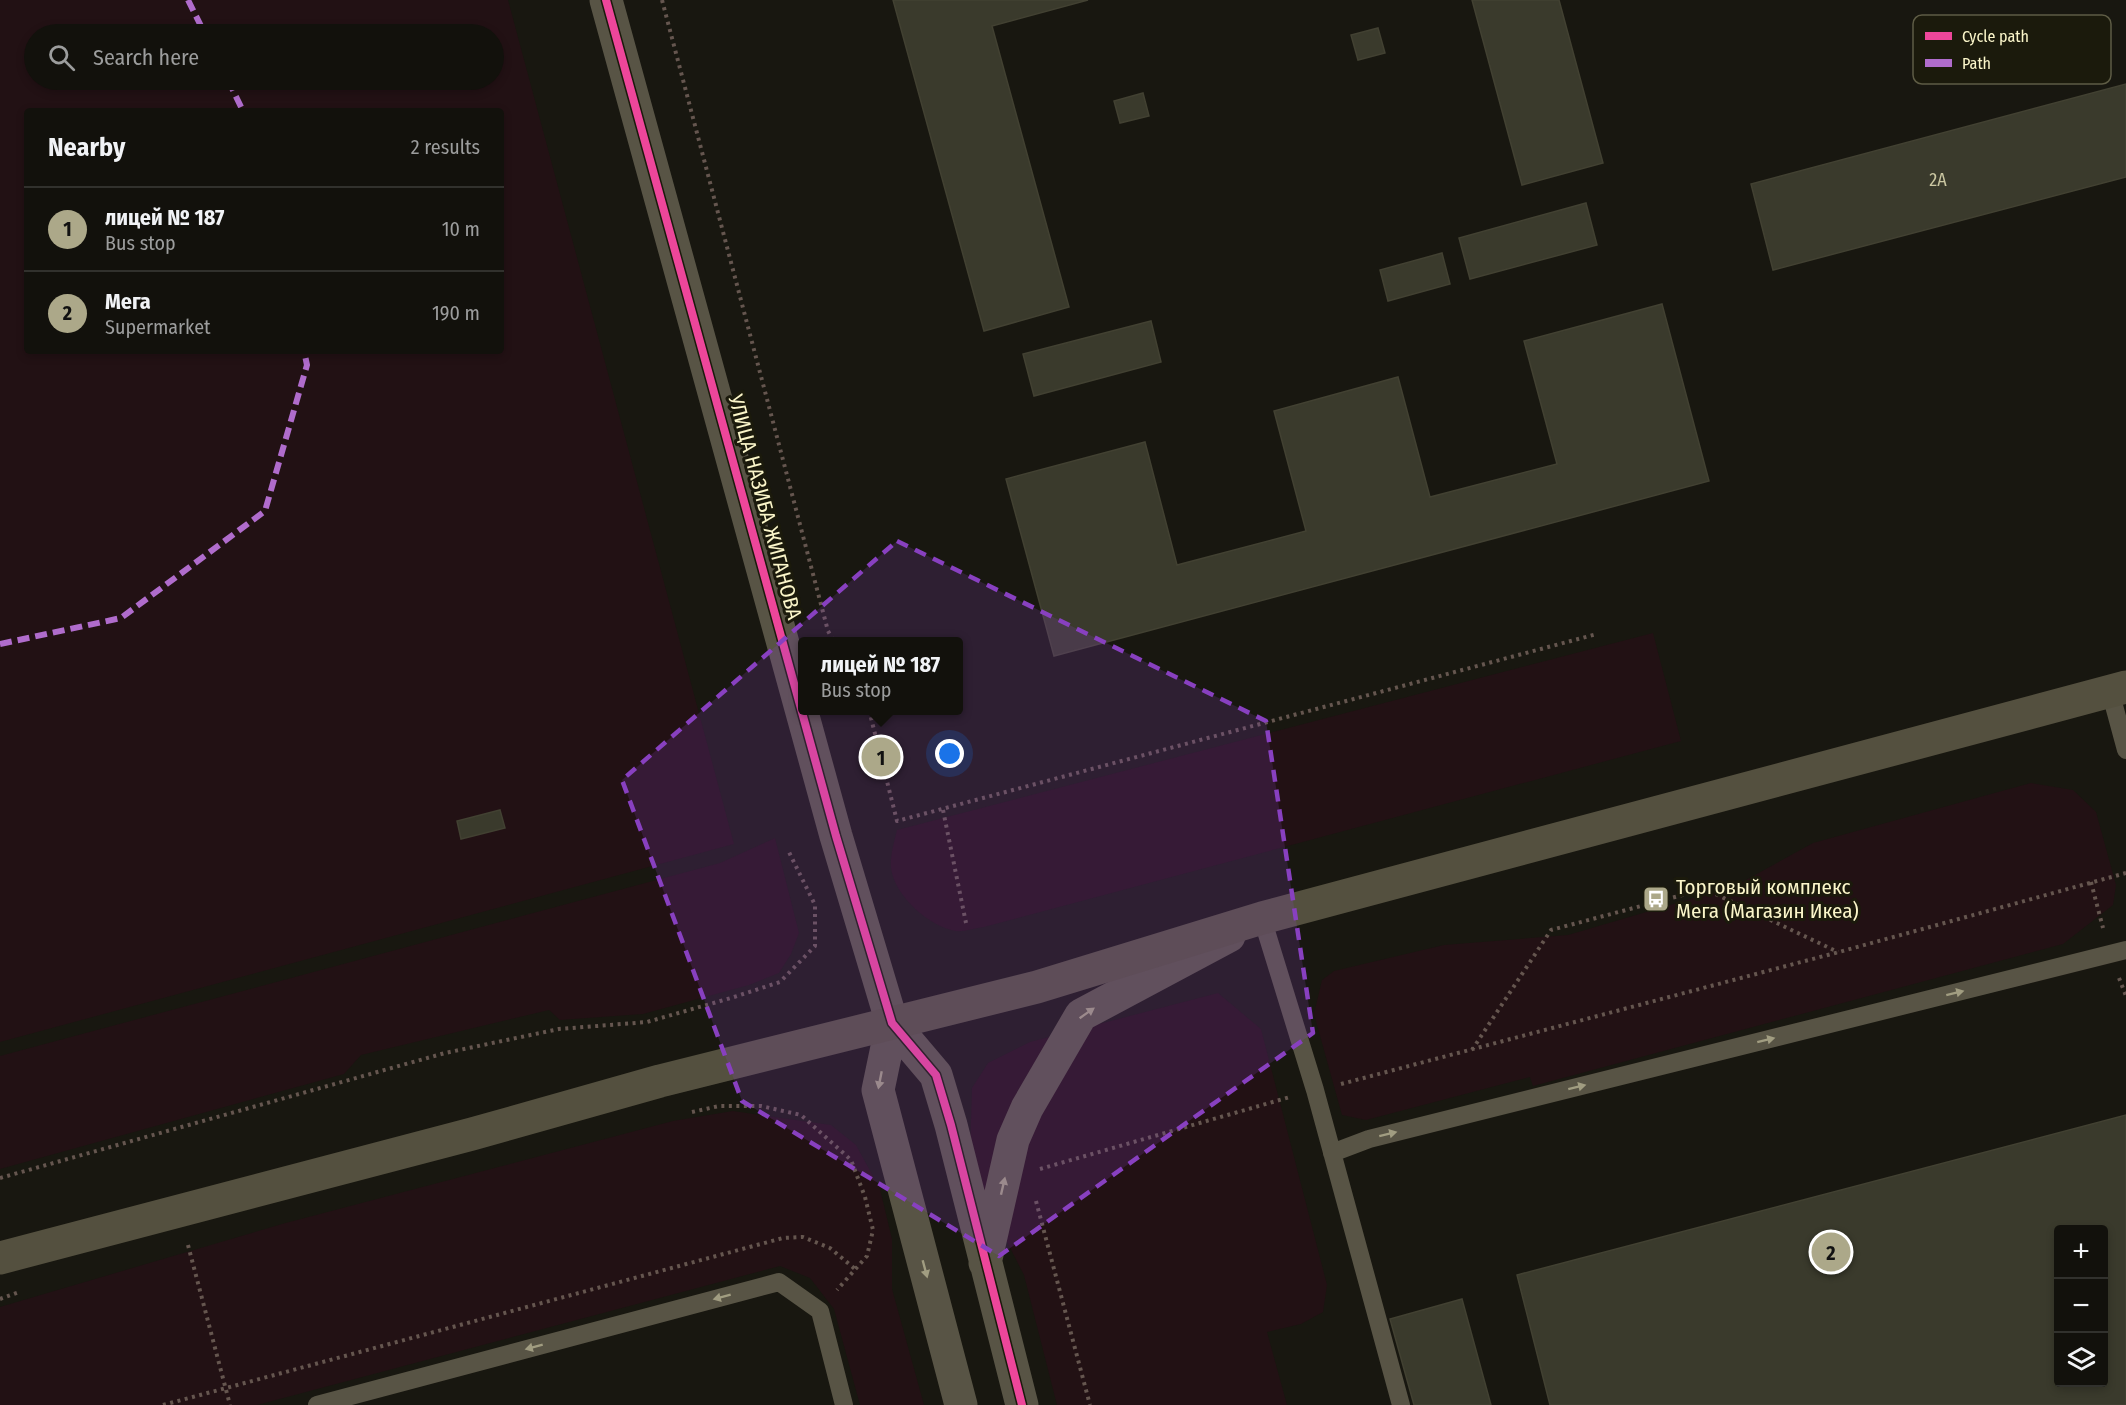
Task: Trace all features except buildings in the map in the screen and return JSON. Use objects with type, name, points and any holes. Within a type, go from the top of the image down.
[{"type":"main road","points":[[0,1258],[472,1134],[660,1080],[1036,987],[1262,918],[2118,689]]},
{"type":"street","name":"УЛИЦА НАЗИБА ЖИГАНОВА","points":[[606,0],[798,698]]},
{"type":"street","name":"УЛИЦА НАЗИБА ЖИГАНОВА","points":[[803,715],[892,1023]]},
{"type":"street","points":[[985,1263],[1014,1140],[1027,1108],[1081,1015],[1262,918]]},
{"type":"street","points":[[892,1023],[936,1075],[951,1125],[1022,1405]]},
{"type":"street","points":[[892,1023],[878,1090],[961,1405]]},
{"type":"lane","points":[[2118,689],[2126,750]]},
{"type":"lane","points":[[1262,918],[1315,1090],[1401,1405]]},
{"type":"lane","points":[[1332,1153],[1369,1139],[2126,950]]},
{"type":"lane","points":[[317,1405],[779,1282],[820,1311],[844,1405]]},
{"type":"path","points":[[662,0],[831,637]]},
{"type":"path","points":[[870,715],[897,821],[1598,634]]},
{"type":"path","points":[[944,810],[966,923]]},
{"type":"path","points":[[0,1178],[445,1053],[560,1029],[646,1022],[780,982],[815,946],[815,905],[788,850]]},
{"type":"path","points":[[1040,1169],[1315,1090],[1839,952],[2126,873]]},
{"type":"path","points":[[1472,1050],[1551,930],[1705,889],[1839,952]]},
{"type":"path","points":[[688,1113],[719,1106],[761,1106],[801,1114],[851,1160],[865,1197],[873,1230],[867,1256],[820,1311]]},
{"type":"path","points":[[1034,1195],[1090,1405]]},
{"type":"path","points":[[163,1405],[783,1238],[803,1237],[830,1248],[855,1269]]},
{"type":"path","points":[[177,1247],[188,1244],[230,1405]]},
{"type":"path","points":[[0,1299],[27,1288]]},
{"type":"highlighted area","points":[[897,541],[1266,721],[1313,1033],[999,1256],[742,1101],[622,780]]},
{"type":"shaded area","points":[[0,0],[508,0],[734,844],[0,1042]]},
{"type":"shaded area","points":[[1653,633],[1681,741],[984,927],[956,931],[935,923],[906,899],[894,878],[891,858],[897,830]]},
{"type":"shaded area","points":[[2031,783],[2073,790],[2096,812],[2116,885],[2113,905],[2063,944],[1533,1086],[1530,1077],[1366,1120],[1342,1115],[1314,1014],[1322,980],[1334,971],[1444,945],[1568,935],[1735,886],[1813,843]]},
{"type":"shaded area","points":[[775,838],[799,933],[791,954],[779,973],[749,985],[643,1014],[560,1020],[549,1010],[361,1055],[344,1074],[0,1169],[0,1056],[720,863]]},
{"type":"shaded area","points":[[1218,993],[1261,1029],[1327,1285],[1323,1312],[1301,1324],[1267,1332],[1287,1405],[1057,1405],[1024,1275],[986,1201],[970,1151],[972,1088],[988,1063],[1030,1042]]},
{"type":"shaded area","points":[[733,1111],[831,1125],[856,1145],[880,1189],[892,1239],[892,1289],[924,1405],[860,1405],[834,1309],[810,1278],[780,1266],[257,1405],[0,1405],[0,1307],[282,1224],[673,1121]]},
{"type":"marked path","points":[[188,0],[200,24]]},
{"type":"marked path","points":[[233,90],[242,108]]},
{"type":"marked path","points":[[0,644],[121,618],[265,511],[307,365],[305,354]]},
{"type":"cycle path","points":[[606,0],[798,698]]},
{"type":"cycle path","points":[[803,715],[892,1023],[936,1075],[951,1125],[1022,1405]]},
{"type":"place","name":"лицей № 187","points":[[881,757]]},
{"type":"place","name":"Торговый комплекс Мега (Магазин Икеа)","points":[[1656,899]]},
{"type":"place","name":"Мега","points":[[1831,1252]]}]
